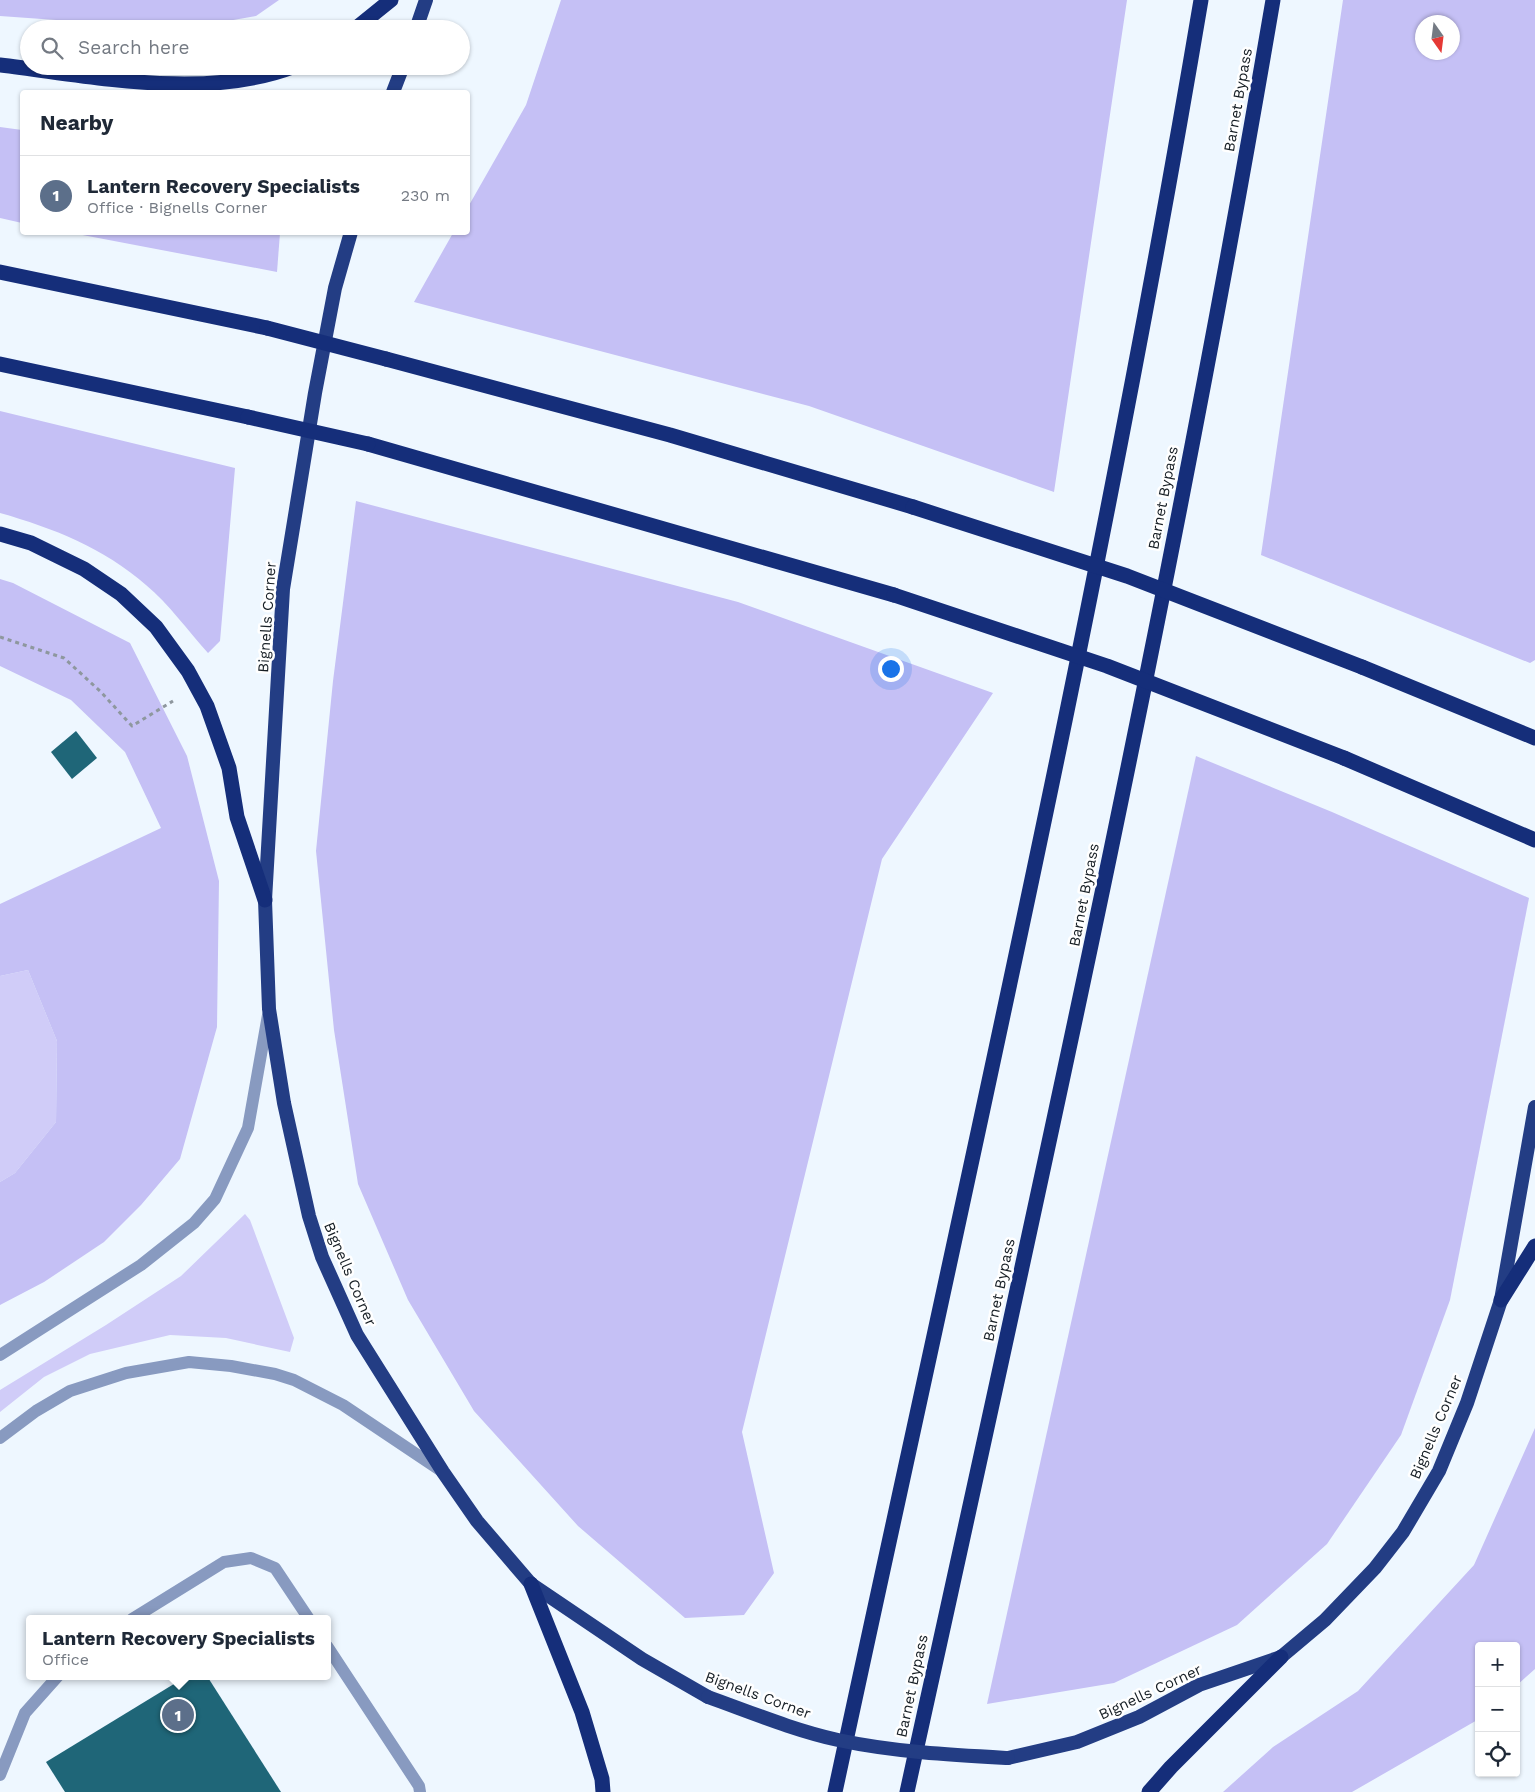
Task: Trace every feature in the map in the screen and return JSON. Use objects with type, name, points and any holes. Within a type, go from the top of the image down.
[{"type":"highway","points":[[366,20],[391,0]]},
{"type":"highway","points":[[419,20],[426,0]]},
{"type":"highway","points":[[835,1792],[1016,965],[1168,198],[1201,0]]},
{"type":"highway","name":"Barnet Bypass","points":[[907,1792],[1090,955],[1237,210],[1273,0]]},
{"type":"highway","points":[[0,66],[20,68]]},
{"type":"highway","points":[[82,75],[137,81],[193,84],[232,82],[268,75]]},
{"type":"highway","points":[[394,90],[400,75]]},
{"type":"highway","name":"Bignells Corner","points":[[350,235],[335,288],[318,374],[283,589],[265,900],[269,1009],[284,1103],[309,1216],[322,1257],[357,1335],[443,1472],[477,1521],[531,1584],[642,1659],[708,1697],[776,1722],[838,1740],[937,1754],[1008,1758],[1077,1742],[1139,1717],[1198,1685],[1281,1657],[1325,1620],[1375,1568],[1403,1532],[1439,1471],[1467,1403],[1501,1300],[1535,1107]]},
{"type":"highway","points":[[0,272],[267,328],[670,435],[913,507],[1127,576],[1362,667],[1535,738]]},
{"type":"highway","points":[[0,364],[368,444],[894,595],[1107,666],[1344,758],[1535,840]]},
{"type":"highway","points":[[0,534],[31,543],[84,569],[121,594],[156,627],[208,706],[229,768],[237,817],[265,900]]},
{"type":"highway","points":[[1501,1300],[1535,1246]]},
{"type":"highway","points":[[531,1584],[582,1712],[602,1779],[603,1792]]},
{"type":"highway","points":[[1149,1792],[1171,1767],[1281,1657]]},
{"type":"street","name":"Bignells Corner","points":[[0,1356],[141,1265],[187,1229],[215,1199],[248,1128],[269,1009]]},
{"type":"street","name":"Bignells Corner","points":[[0,1438],[36,1411],[70,1390],[126,1373],[189,1362],[231,1366],[294,1380],[343,1406],[443,1472]]},
{"type":"street","points":[[138,1615],[224,1562],[251,1558],[275,1568],[306,1615]]},
{"type":"street","points":[[331,1652],[419,1786],[420,1792]]},
{"type":"street","points":[[0,1775],[25,1713],[54,1680]]},
{"type":"path","points":[[0,636],[64,658],[132,726],[173,700]]},
{"type":"shaded area","points":[[0,0],[279,0],[256,16],[233,20],[56,20],[0,16]]},
{"type":"shaded area","points":[[561,0],[1127,0],[1054,492],[809,406],[414,302],[452,235],[470,235],[470,203],[526,105]]},
{"type":"shaded area","points":[[1343,0],[1535,0],[1535,660],[1530,663],[1261,555]]},
{"type":"shaded area","points":[[0,127],[20,130],[20,223],[0,218]]},
{"type":"shaded area","points":[[83,235],[280,235],[277,272]]},
{"type":"shaded area","points":[[0,411],[235,468],[220,641],[208,653],[154,592],[113,560],[77,541],[39,525],[0,513]]},
{"type":"shaded area","points":[[356,501],[738,602],[993,693],[882,859],[742,1432],[774,1573],[744,1615],[685,1618],[578,1526],[474,1411],[408,1300],[358,1184],[334,1030],[316,851],[333,681]]},
{"type":"shaded area","points":[[0,579],[13,583],[130,643],[187,756],[219,881],[217,1027],[180,1159],[141,1205],[104,1242],[44,1282],[0,1305],[0,1182],[15,1173],[56,1122],[57,1041],[28,970],[0,976],[0,904],[161,828],[125,752],[71,700],[0,666]]},
{"type":"shaded area","points":[[1196,756],[1332,812],[1529,898],[1450,1300],[1401,1435],[1327,1544],[1237,1625],[1114,1683],[987,1704]]},
{"type":"shaded area","points":[[28,970],[57,1041],[56,1122],[15,1173],[0,1182],[0,976]]},
{"type":"shaded area","points":[[245,1214],[250,1220],[294,1338],[290,1352],[226,1338],[170,1335],[90,1354],[44,1377],[0,1412],[0,1390],[181,1276]]},
{"type":"shaded area","points":[[1535,1428],[1535,1669],[1520,1682],[1520,1642],[1475,1642],[1475,1721],[1352,1792],[1223,1792],[1273,1747],[1358,1691],[1474,1565]]},
{"type":"building","points":[[76,731],[97,758],[72,779],[51,752]]},
{"type":"building","points":[[180,1680],[210,1680],[281,1792],[65,1792],[46,1762]]},
{"type":"place","name":"Lantern Recovery Specialists","points":[[178,1715]]}]
